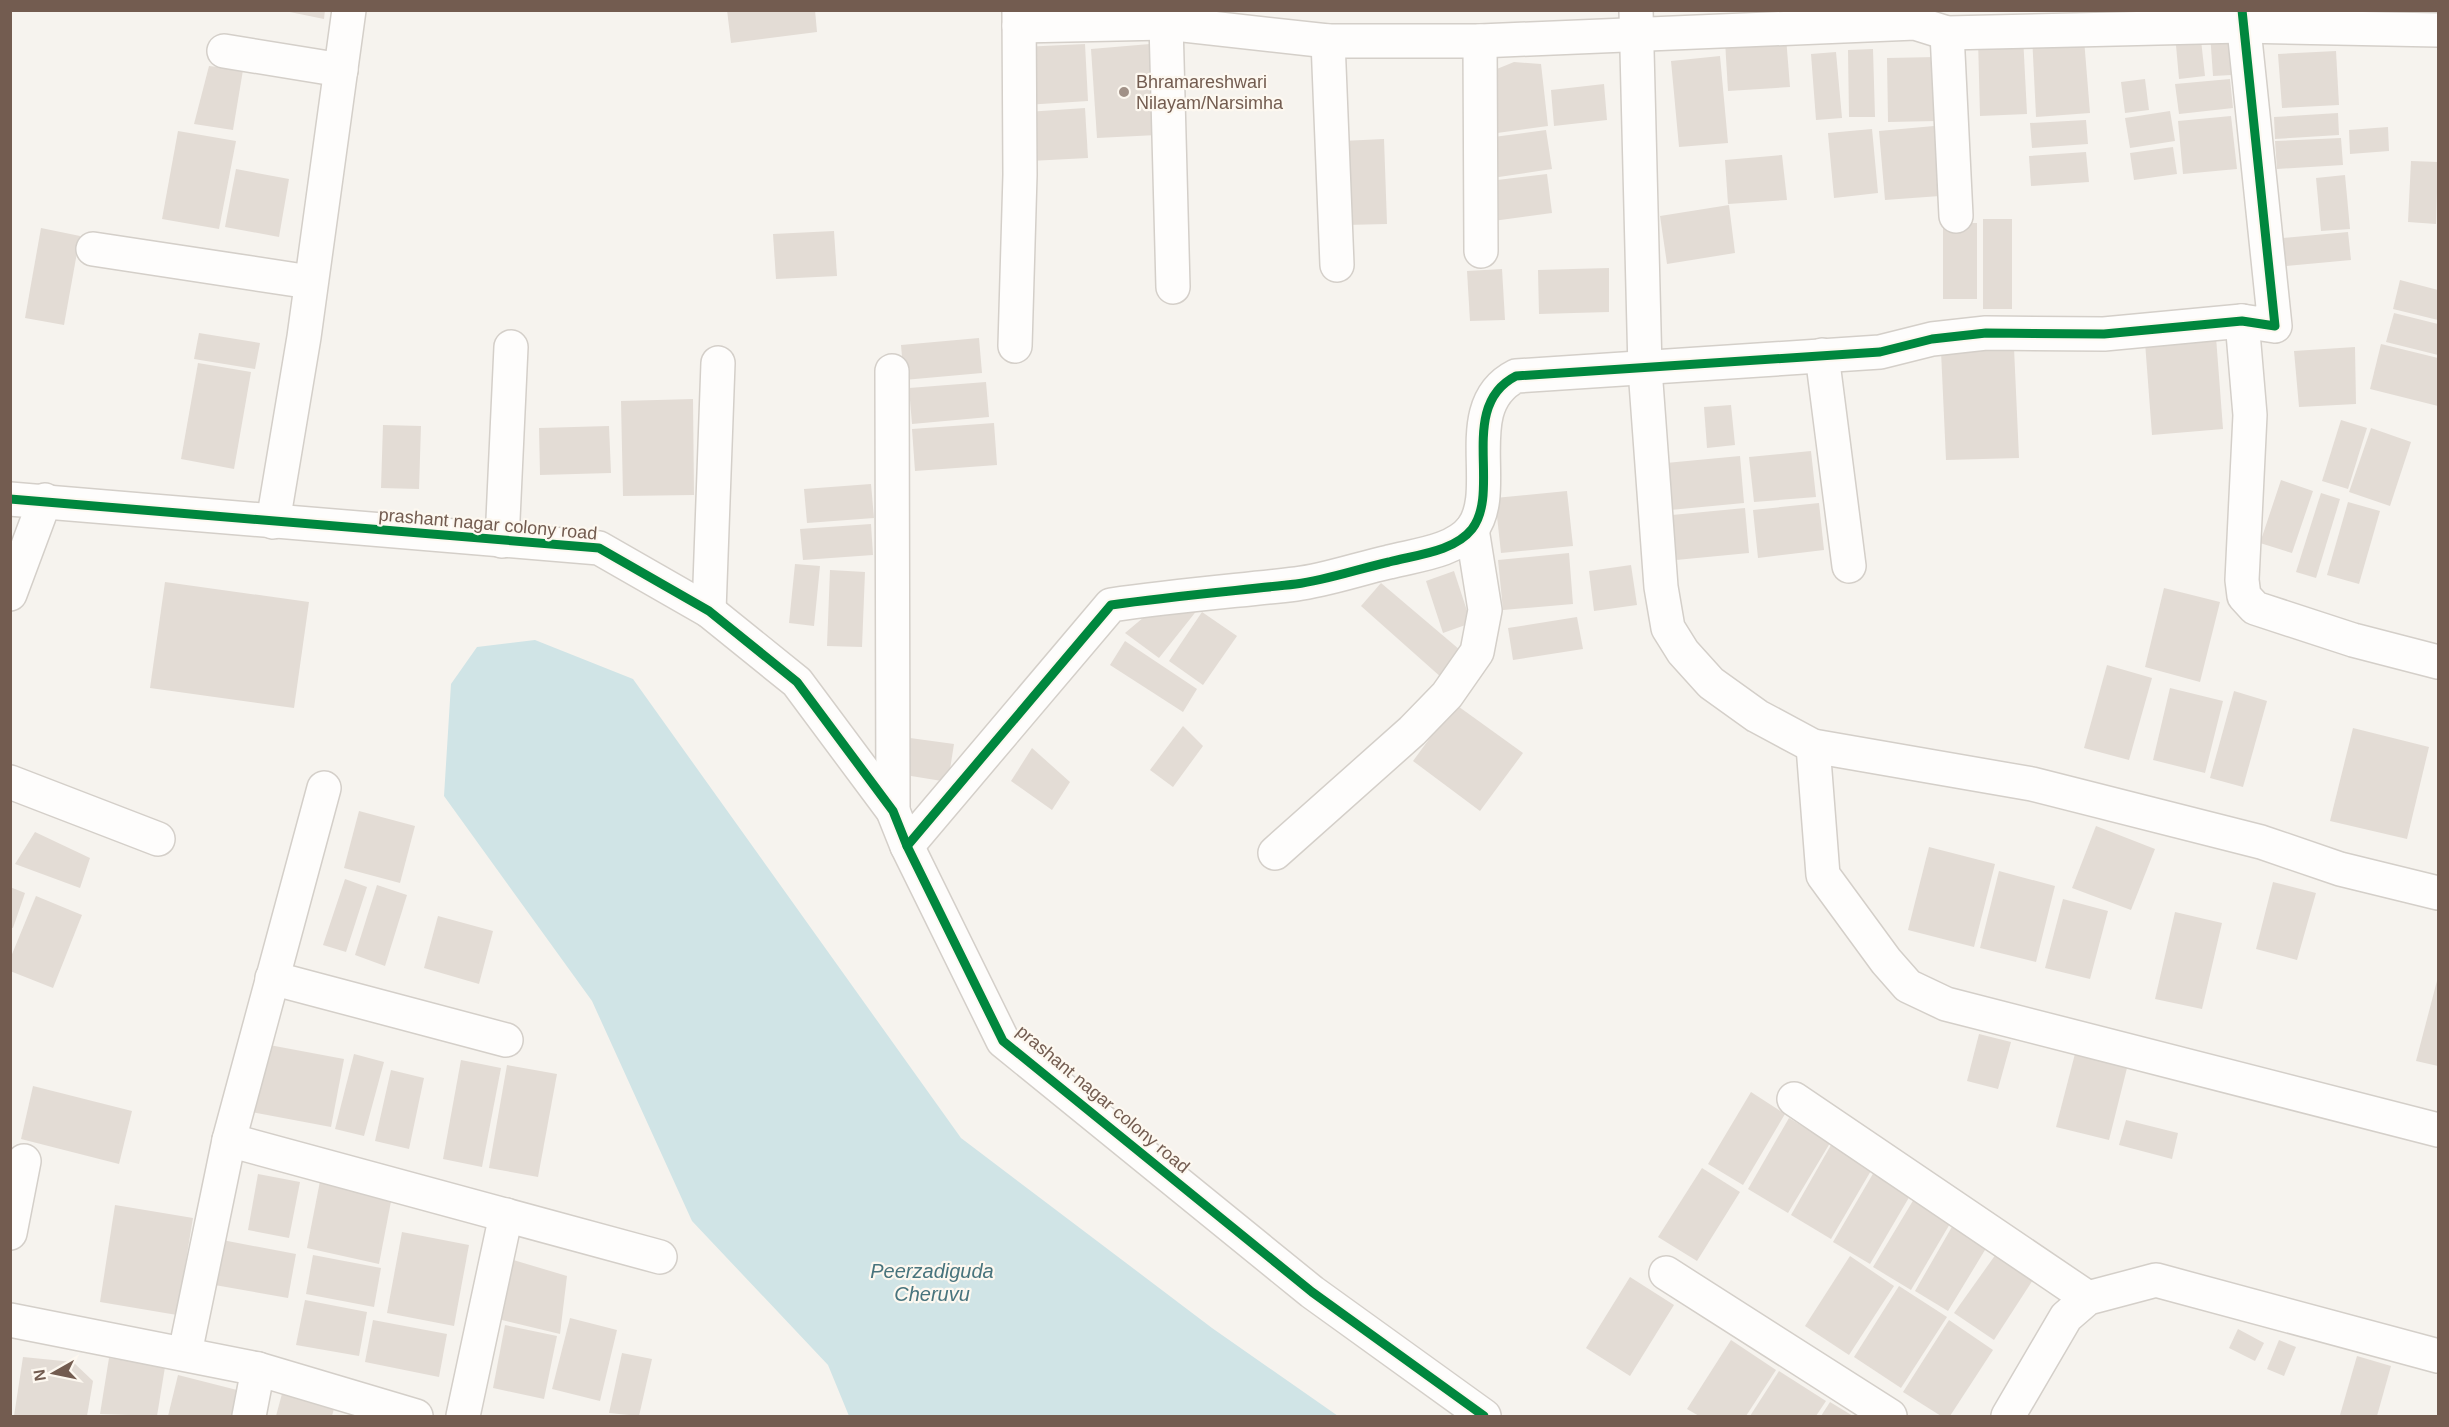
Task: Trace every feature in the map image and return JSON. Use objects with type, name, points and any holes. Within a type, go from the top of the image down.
[{"type":"street","points":[[273,522],[304,337],[349,10]]},
{"type":"street","points":[[1015,346],[1020,175],[1019,18],[1166,23],[1328,41],[1480,40],[1637,22],[1915,23],[1947,33],[2242,18],[2439,30]]},
{"type":"street","points":[[907,846],[1111,605],[1178,595],[1298,583],[1434,551],[1458,541],[1472,529],[1480,511],[1484,434],[1491,398],[1501,384],[1516,376],[1880,352],[1932,339],[1986,333],[2104,334],[2242,321],[2275,326],[2242,18]]},
{"type":"street","points":[[1637,22],[1644,369],[1661,586],[1668,628],[1683,652],[1711,683],[1757,716],[1813,746],[2032,784],[2261,842],[2340,869],[2439,893]]},
{"type":"street","points":[[1166,23],[1173,287]]},
{"type":"street","points":[[1947,33],[1956,216]]},
{"type":"street","points":[[1480,40],[1481,251]]},
{"type":"street","points":[[1328,41],[1337,265]]},
{"type":"street","points":[[224,51],[340,70]]},
{"type":"street","points":[[93,249],[310,282]]},
{"type":"street","points":[[2242,321],[2250,415],[2242,580],[2244,596],[2255,608],[2354,640],[2439,662]]},
{"type":"street","points":[[502,541],[511,346]]},
{"type":"street","points":[[1822,355],[1849,566]]},
{"type":"street","points":[[709,611],[718,363]]},
{"type":"street","points":[[892,371],[893,811]]},
{"type":"street","name":"prashant nagar colony road","points":[[10,499],[45,500],[273,522],[598,548],[709,611],[797,682],[893,811],[907,846],[1004,1041],[1312,1292],[1484,1416]]},
{"type":"street","points":[[10,594],[45,500]]},
{"type":"street","points":[[1275,853],[1412,731],[1447,695],[1477,652],[1485,610],[1472,529]]},
{"type":"street","points":[[1813,746],[1823,875],[1886,961],[1908,986],[1946,1004],[2439,1130]]},
{"type":"street","points":[[10,782],[158,839]]},
{"type":"street","points":[[185,1353],[229,1140],[324,788]]},
{"type":"street","points":[[272,978],[506,1041]]},
{"type":"street","points":[[1794,1099],[2088,1298]]},
{"type":"street","points":[[229,1140],[660,1257]]},
{"type":"street","points":[[10,1233],[24,1161]]},
{"type":"street","points":[[463,1416],[506,1215]]},
{"type":"street","points":[[1666,1273],[1890,1416]]},
{"type":"street","points":[[2008,1416],[2066,1317],[2088,1298],[2156,1280],[2439,1356]]},
{"type":"street","points":[[10,1320],[258,1369],[416,1416]]},
{"type":"street","points":[[249,1416],[258,1369]]},
{"type":"water","name":"Peerzadiguda Cheruvu","points":[[535,640],[633,679],[961,1138],[1212,1328],[1338,1416],[849,1416],[828,1365],[692,1221],[592,1001],[444,796],[451,684],[477,647]]},
{"type":"building","points":[[280,10],[325,10],[324,19]]},
{"type":"building","points":[[727,10],[815,10],[817,32],[731,43]]},
{"type":"building","points":[[2200,31],[2205,76],[2179,79],[2175,34]]},
{"type":"building","points":[[2229,31],[2232,75],[2213,76],[2210,33]]},
{"type":"building","points":[[2032,35],[2084,39],[2090,113],[2036,117]]},
{"type":"building","points":[[2023,36],[2027,114],[1980,116],[1978,39]]},
{"type":"building","points":[[1786,37],[1790,87],[1728,91],[1725,41]]},
{"type":"building","points":[[1085,44],[1088,101],[1025,105],[1022,47]]},
{"type":"building","name":"Bhramareshwari Nilayam/Narsimha","points":[[1150,44],[1157,135],[1097,138],[1091,49]]},
{"type":"building","points":[[1873,49],[1875,117],[1849,117],[1848,50]]},
{"type":"building","points":[[2336,51],[2339,105],[2282,108],[2278,54]]},
{"type":"building","points":[[1836,52],[1842,118],[1816,120],[1811,54]]},
{"type":"building","points":[[1720,56],[1728,143],[1679,147],[1671,61]]},
{"type":"building","points":[[1936,57],[1937,121],[1888,122],[1887,58]]},
{"type":"building","points":[[1514,62],[1541,64],[1548,126],[1490,134],[1492,71]]},
{"type":"building","points":[[209,66],[243,70],[233,130],[194,124]]},
{"type":"building","points":[[2145,79],[2149,110],[2125,113],[2121,82]]},
{"type":"building","points":[[2230,79],[2233,108],[2179,114],[2175,84]]},
{"type":"building","points":[[1604,84],[1607,120],[1554,126],[1551,90]]},
{"type":"building","points":[[1085,108],[1088,158],[1030,161],[1027,112]]},
{"type":"building","points":[[2170,111],[2175,141],[2130,148],[2125,118]]},
{"type":"building","points":[[2338,113],[2339,135],[2275,139],[2274,117]]},
{"type":"building","points":[[2231,116],[2237,169],[2183,174],[2178,121]]},
{"type":"building","points":[[2086,120],[2088,144],[2032,148],[2030,123]]},
{"type":"building","points":[[1934,126],[1940,196],[1885,200],[1879,131]]},
{"type":"building","points":[[2388,127],[2389,151],[2350,154],[2349,130]]},
{"type":"building","points":[[1872,129],[1878,193],[1834,198],[1828,133]]},
{"type":"building","points":[[1546,130],[1552,169],[1492,178],[1486,138]]},
{"type":"building","points":[[178,131],[236,141],[219,229],[162,219]]},
{"type":"building","points":[[2341,138],[2343,165],[2277,169],[2275,141]]},
{"type":"building","points":[[1384,139],[1387,224],[1345,225],[1342,141]]},
{"type":"building","points":[[2173,147],[2177,174],[2134,180],[2130,153]]},
{"type":"building","points":[[2086,152],[2089,182],[2031,186],[2029,156]]},
{"type":"building","points":[[1782,155],[1787,200],[1728,204],[1725,160]]},
{"type":"building","points":[[2411,161],[2438,162],[2436,224],[2408,222]]},
{"type":"building","points":[[236,169],[289,179],[279,237],[225,227]]},
{"type":"building","points":[[1547,174],[1552,213],[1493,221],[1489,181]]},
{"type":"building","points":[[2345,175],[2350,229],[2321,231],[2316,178]]},
{"type":"building","points":[[1729,205],[1735,253],[1667,264],[1660,216]]},
{"type":"building","points":[[1983,219],[2012,219],[2012,309],[1983,309]]},
{"type":"building","points":[[1943,223],[1977,223],[1977,299],[1943,299]]},
{"type":"building","points":[[41,228],[80,236],[64,325],[25,318]]},
{"type":"building","points":[[834,231],[837,276],[776,279],[773,234]]},
{"type":"building","points":[[2348,232],[2351,260],[2286,266],[2283,238]]},
{"type":"building","points":[[1609,268],[1609,312],[1539,314],[1538,270]]},
{"type":"building","points":[[1502,269],[1505,320],[1470,321],[1467,271]]},
{"type":"building","points":[[2400,280],[2438,290],[2438,320],[2393,309]]},
{"type":"building","points":[[2394,313],[2438,324],[2438,355],[2386,342]]},
{"type":"building","points":[[199,333],[260,343],[255,369],[194,359]]},
{"type":"building","points":[[2216,337],[2223,429],[2152,435],[2145,342]]},
{"type":"building","points":[[979,338],[982,373],[904,380],[901,345]]},
{"type":"building","points":[[2381,344],[2438,358],[2438,406],[2370,389]]},
{"type":"building","points":[[2355,347],[2356,404],[2299,407],[2294,351]]},
{"type":"building","points":[[2014,348],[2019,458],[1946,460],[1941,351]]},
{"type":"building","points":[[198,363],[251,372],[234,469],[181,459]]},
{"type":"building","points":[[986,382],[989,417],[912,424],[909,388]]},
{"type":"building","points":[[693,399],[694,495],[623,496],[621,401]]},
{"type":"building","points":[[1731,405],[1735,445],[1707,448],[1704,407]]},
{"type":"building","points":[[2341,420],[2367,428],[2348,489],[2322,481]]},
{"type":"building","points":[[994,423],[997,465],[915,471],[912,429]]},
{"type":"building","points":[[383,425],[421,426],[419,489],[381,488]]},
{"type":"building","points":[[609,426],[611,473],[540,475],[539,428]]},
{"type":"building","points":[[2371,428],[2411,442],[2390,506],[2349,492]]},
{"type":"building","points":[[1811,451],[1816,497],[1754,502],[1749,457]]},
{"type":"building","points":[[1740,456],[1744,503],[1670,510],[1666,463]]},
{"type":"building","points":[[2281,480],[2313,491],[2292,553],[2260,543]]},
{"type":"building","points":[[871,484],[874,518],[807,523],[804,489]]},
{"type":"building","points":[[1567,491],[1573,546],[1501,553],[1495,498]]},
{"type":"building","points":[[2321,493],[2340,499],[2316,578],[2296,572]]},
{"type":"building","points":[[2348,502],[2380,511],[2359,584],[2327,575]]},
{"type":"building","points":[[1819,503],[1824,550],[1758,558],[1753,510]]},
{"type":"building","points":[[1745,508],[1749,553],[1676,560],[1672,515]]},
{"type":"building","points":[[871,524],[873,555],[803,560],[800,529]]},
{"type":"building","points":[[1569,553],[1573,604],[1503,610],[1498,560]]},
{"type":"building","points":[[795,564],[820,566],[814,626],[789,623]]},
{"type":"building","points":[[1631,565],[1637,605],[1594,611],[1589,571]]},
{"type":"building","points":[[830,570],[865,572],[862,647],[827,646]]},
{"type":"building","points":[[1454,571],[1471,623],[1443,633],[1426,581]]},
{"type":"building","points":[[165,582],[309,602],[294,708],[150,688]]},
{"type":"building","points":[[1381,583],[1460,650],[1442,678],[1361,606]]},
{"type":"building","points":[[2164,588],[2220,602],[2200,682],[2145,667]]},
{"type":"building","points":[[1198,609],[1159,658],[1125,633],[1150,612]]},
{"type":"building","points":[[1202,612],[1237,636],[1203,685],[1169,661]]},
{"type":"building","points":[[1577,617],[1583,649],[1513,660],[1508,628]]},
{"type":"building","points":[[1125,641],[1197,689],[1183,712],[1110,665]]},
{"type":"building","points":[[2107,665],[2152,678],[2129,760],[2084,748]]},
{"type":"building","points":[[2170,688],[2223,701],[2205,773],[2153,760]]},
{"type":"building","points":[[2234,691],[2267,701],[2243,787],[2210,778]]},
{"type":"building","points":[[1455,704],[1523,753],[1480,811],[1413,761]]},
{"type":"building","points":[[1183,726],[1203,746],[1173,787],[1150,770]]},
{"type":"building","points":[[2353,728],[2429,747],[2407,839],[2330,821]]},
{"type":"building","points":[[910,738],[954,744],[948,782],[905,775]]},
{"type":"building","points":[[1032,748],[1070,782],[1052,810],[1011,781]]},
{"type":"building","points":[[359,811],[415,826],[400,883],[344,868]]},
{"type":"building","points":[[2096,826],[2155,849],[2131,910],[2072,888]]},
{"type":"building","points":[[35,832],[90,858],[80,888],[15,864]]},
{"type":"building","points":[[1929,847],[1995,864],[1974,947],[1908,930]]},
{"type":"building","points":[[1999,871],[2055,886],[2036,962],[1980,948]]},
{"type":"building","points":[[345,879],[367,887],[346,952],[323,945]]},
{"type":"building","points":[[2273,882],[2316,893],[2297,960],[2256,949]]},
{"type":"building","points":[[377,885],[407,895],[385,966],[355,955]]},
{"type":"building","points":[[10,887],[25,893],[13,928],[10,927]]},
{"type":"building","points":[[36,896],[82,915],[53,988],[10,971],[10,959]]},
{"type":"building","points":[[2063,899],[2108,911],[2090,979],[2045,968]]},
{"type":"building","points":[[2175,912],[2222,923],[2202,1009],[2155,999]]},
{"type":"building","points":[[438,916],[493,931],[479,984],[424,968]]},
{"type":"building","points":[[2438,977],[2438,1066],[2416,1061]]},
{"type":"building","points":[[1979,1034],[2011,1042],[1998,1089],[1967,1081]]},
{"type":"building","points":[[264,1044],[344,1059],[331,1127],[251,1112]]},
{"type":"building","points":[[2077,1046],[2129,1060],[2109,1140],[2056,1127]]},
{"type":"building","points":[[354,1054],[384,1062],[364,1136],[335,1129]]},
{"type":"building","points":[[461,1060],[501,1068],[482,1167],[443,1159]]},
{"type":"building","points":[[507,1065],[557,1074],[538,1177],[489,1168]]},
{"type":"building","points":[[391,1070],[424,1078],[409,1149],[375,1141]]},
{"type":"building","points":[[33,1086],[132,1111],[119,1164],[21,1139]]},
{"type":"building","points":[[1751,1092],[1785,1114],[1743,1185],[1708,1164]]},
{"type":"building","points":[[1789,1118],[1830,1143],[1788,1213],[1748,1189]]},
{"type":"building","points":[[2126,1120],[2178,1133],[2172,1159],[2119,1145]]},
{"type":"building","points":[[1831,1145],[1872,1169],[1831,1239],[1791,1215]]},
{"type":"building","points":[[1702,1168],[1740,1192],[1697,1261],[1658,1237]]},
{"type":"building","points":[[1874,1172],[1911,1194],[1870,1264],[1833,1242]]},
{"type":"building","points":[[258,1174],[300,1182],[289,1238],[248,1230]]},
{"type":"building","points":[[321,1176],[393,1191],[379,1264],[307,1248]]},
{"type":"building","points":[[1914,1199],[1951,1222],[1911,1290],[1873,1267]]},
{"type":"building","points":[[115,1205],[193,1218],[177,1315],[100,1302]]},
{"type":"building","points":[[1953,1225],[1988,1245],[1948,1311],[1915,1291]]},
{"type":"building","points":[[402,1232],[469,1245],[454,1326],[387,1313]]},
{"type":"building","points":[[217,1239],[296,1254],[288,1298],[209,1284]]},
{"type":"building","points":[[2001,1247],[2038,1272],[1994,1340],[1954,1313]]},
{"type":"building","points":[[313,1255],[381,1268],[374,1307],[306,1294]]},
{"type":"building","points":[[1850,1256],[1894,1286],[1849,1355],[1805,1326]]},
{"type":"building","points":[[510,1259],[567,1276],[560,1334],[494,1318]]},
{"type":"building","points":[[1630,1277],[1674,1305],[1630,1376],[1586,1348]]},
{"type":"building","points":[[1899,1286],[1947,1317],[1901,1388],[1854,1357]]},
{"type":"building","points":[[305,1300],[367,1312],[359,1356],[296,1345]]},
{"type":"building","points":[[570,1318],[617,1330],[600,1401],[552,1389]]},
{"type":"building","points":[[373,1320],[447,1334],[439,1377],[365,1362]]},
{"type":"building","points":[[1949,1320],[1993,1350],[1950,1416],[1941,1416],[1903,1392]]},
{"type":"building","points":[[505,1325],[557,1336],[544,1399],[493,1388]]},
{"type":"building","points":[[2238,1329],[2264,1343],[2255,1361],[2229,1348]]},
{"type":"building","points":[[1731,1340],[1776,1370],[1746,1416],[1699,1416],[1687,1409]]},
{"type":"building","points":[[2279,1340],[2296,1347],[2284,1376],[2267,1369]]},
{"type":"building","points":[[622,1353],[652,1359],[639,1416],[609,1413]]},
{"type":"building","points":[[2357,1356],[2391,1366],[2377,1416],[2340,1415]]},
{"type":"building","points":[[23,1357],[73,1362],[93,1381],[87,1416],[14,1416]]},
{"type":"building","points":[[109,1358],[165,1367],[157,1416],[100,1414]]},
{"type":"building","points":[[1779,1371],[1826,1401],[1816,1416],[1750,1416]]},
{"type":"building","points":[[178,1375],[241,1391],[234,1416],[168,1416]]},
{"type":"building","points":[[283,1390],[335,1405],[332,1416],[276,1416]]},
{"type":"building","points":[[1830,1402],[1853,1416],[1821,1416]]},
{"type":"cycle path","points":[[907,846],[1111,605],[1308,582],[1434,552],[1464,537],[1472,529],[1480,512],[1483,493],[1484,427],[1488,407],[1498,390],[1516,376],[1880,352],[1932,339],[1986,333],[2104,334],[2242,321],[2275,326],[2242,10]]},
{"type":"cycle path","points":[[10,499],[599,548],[709,611],[797,682],[893,811],[907,846],[1003,1041],[1312,1292],[1484,1416]]},
{"type":"place","name":"Bhramareshwari Nilayam/Narsimha","points":[[1124,92]]}]
